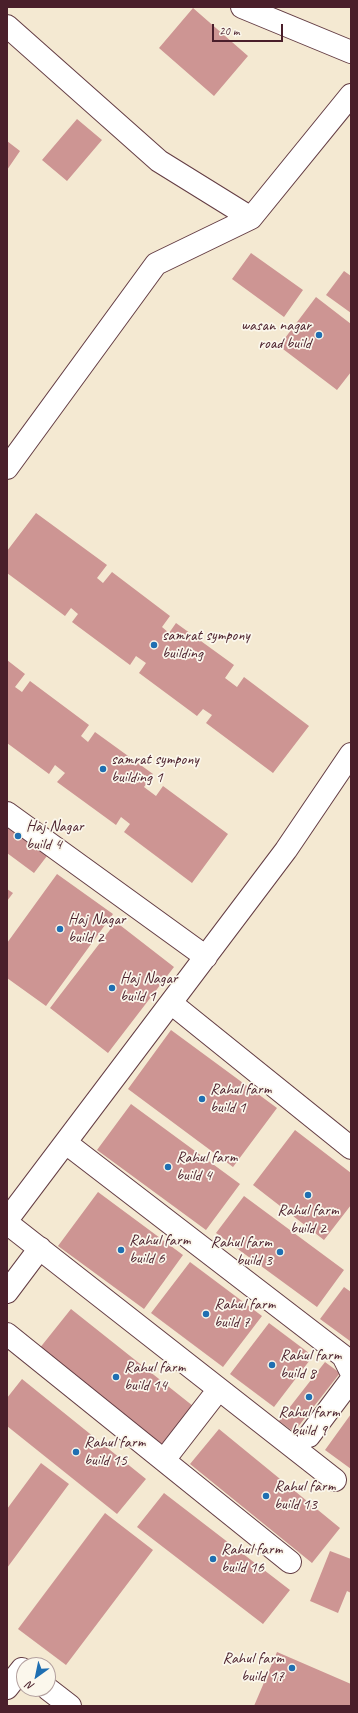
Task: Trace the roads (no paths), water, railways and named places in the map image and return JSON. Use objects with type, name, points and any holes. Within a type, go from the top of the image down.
[{"type":"street","points":[[242,7],[351,52]]},
{"type":"street","points":[[7,26],[159,161],[251,218]]},
{"type":"street","points":[[7,468],[156,264],[251,218],[351,95]]},
{"type":"street","points":[[335,1480],[7,1222],[286,850],[351,754]]},
{"type":"street","points":[[7,813],[206,957]]},
{"type":"street","points":[[171,1003],[351,1148]]},
{"type":"street","points":[[66,1143],[343,1356],[351,1372]]},
{"type":"street","points":[[7,1292],[40,1248]]},
{"type":"street","points":[[7,1334],[290,1562]]},
{"type":"street","points":[[309,1436],[351,1380]]},
{"type":"street","points":[[164,1460],[219,1389]]},
{"type":"street","points":[[7,1688],[16,1670]]},
{"type":"street","points":[[56,1695],[70,1706]]},
{"type":"place","name":"wasan nagar road build","points":[[319,335]]},
{"type":"place","name":"samrat sympony building","points":[[154,645]]},
{"type":"place","name":"samrat sympony building 1","points":[[103,769]]},
{"type":"place","name":"Haj Nagar build 4","points":[[18,836]]},
{"type":"place","name":"Haj Nagar build 2","points":[[60,929]]},
{"type":"place","name":"Haj Nagar build 1","points":[[112,988]]},
{"type":"place","name":"Rahul farm build 1","points":[[202,1099]]},
{"type":"place","name":"Rahul farm build 4","points":[[168,1167]]},
{"type":"place","name":"Rahul farm build 2","points":[[308,1195]]},
{"type":"place","name":"Rahul farm build 6","points":[[121,1250]]},
{"type":"place","name":"Rahul farm build 3","points":[[280,1252]]},
{"type":"place","name":"Rahul farm build 7","points":[[206,1314]]},
{"type":"place","name":"Rahul farm build 8","points":[[272,1365]]},
{"type":"place","name":"Rahul farm build 14","points":[[116,1377]]},
{"type":"place","name":"Rahul farm build 9","points":[[309,1397]]},
{"type":"place","name":"Rahul farm build 15","points":[[76,1452]]},
{"type":"place","name":"Rahul farm build 13","points":[[266,1496]]},
{"type":"place","name":"Rahul farm build 16","points":[[213,1559]]},
{"type":"place","name":"Rahul farm build 17","points":[[292,1668]]}]
